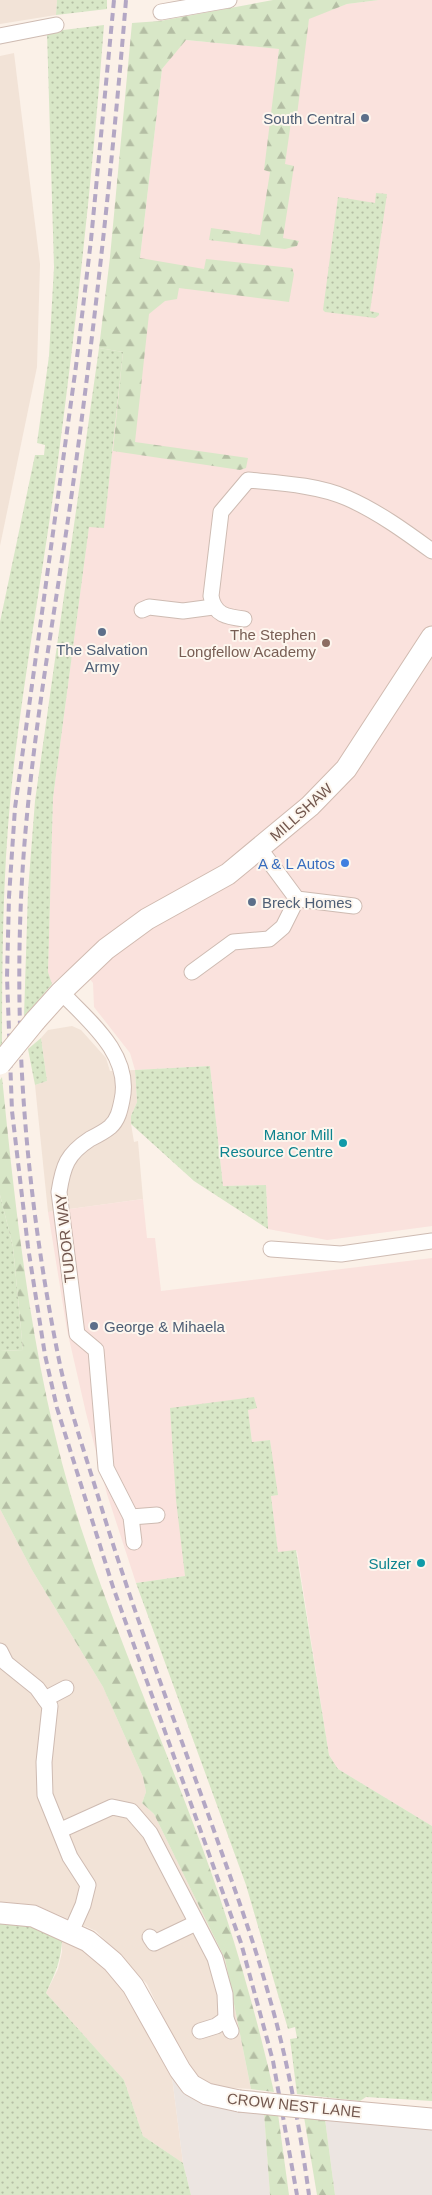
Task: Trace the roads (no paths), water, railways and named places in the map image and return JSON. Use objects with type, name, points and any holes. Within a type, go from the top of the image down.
[{"type":"street","points":[[161,12],[229,0]]},
{"type":"street","points":[[0,36],[56,25]]},
{"type":"street","points":[[213,607],[211,596],[221,512],[248,480],[293,484],[346,497],[379,515],[432,551]]},
{"type":"street","points":[[142,610],[149,607],[183,611],[213,607],[227,617],[244,619]]},
{"type":"street","name":"MILLSHAW","points":[[0,1064],[35,1021],[106,949],[147,919],[228,874],[310,806],[346,769],[432,637]]},
{"type":"street","points":[[260,849],[297,899],[354,906]]},
{"type":"street","points":[[192,972],[233,942],[269,939],[283,927],[297,899]]},
{"type":"street","name":"TUDOR WAY","points":[[62,992],[96,1028],[120,1061],[123,1079],[123,1096],[119,1115],[110,1127],[74,1151],[63,1169],[59,1192],[77,1334],[96,1350],[106,1468],[131,1517],[134,1542]]},
{"type":"street","points":[[271,1249],[341,1254],[432,1241]]},
{"type":"street","points":[[131,1517],[156,1515]]},
{"type":"street","points":[[0,1652],[6,1664],[37,1688],[50,1706],[44,1762],[45,1795],[61,1830],[70,1857],[88,1886],[83,1905],[71,1932]]},
{"type":"street","points":[[45,1699],[66,1688]]},
{"type":"street","points":[[61,1830],[112,1807],[131,1811],[150,1833],[215,1958],[225,1994],[229,2025],[216,2026],[200,2031]]},
{"type":"street","name":"CROW NEST LANE","points":[[0,1913],[33,1916],[71,1932],[88,1941],[113,1962],[133,1986],[180,2070],[191,2085],[207,2094],[239,2101],[432,2119]]},
{"type":"street","points":[[150,1937],[154,1943],[196,1923]]},
{"type":"railway","points":[[114,0],[91,240],[76,366],[15,808],[9,897],[7,977],[12,1111],[28,1247],[45,1355],[57,1408],[113,1587],[241,1943],[273,2061],[297,2195]]},
{"type":"railway","points":[[126,0],[110,177],[83,411],[38,721],[28,805],[22,874],[20,943],[22,1081],[35,1219],[58,1355],[67,1393],[83,1450],[127,1586],[235,1889],[263,1974],[288,2070],[309,2195]]},
{"type":"place","name":"South Central","points":[[365,118]]},
{"type":"place","name":"The Salvation Army","points":[[102,632]]},
{"type":"place","name":"The Stephen Longfellow Academy","points":[[326,643]]},
{"type":"place","name":"A & L Autos","points":[[345,863]]},
{"type":"place","name":"Breck Homes","points":[[252,902]]},
{"type":"place","name":"Manor Mill Resource Centre","points":[[343,1143]]},
{"type":"place","name":"George & Mihaela","points":[[94,1326]]},
{"type":"place","name":"Sulzer","points":[[421,1563]]}]
